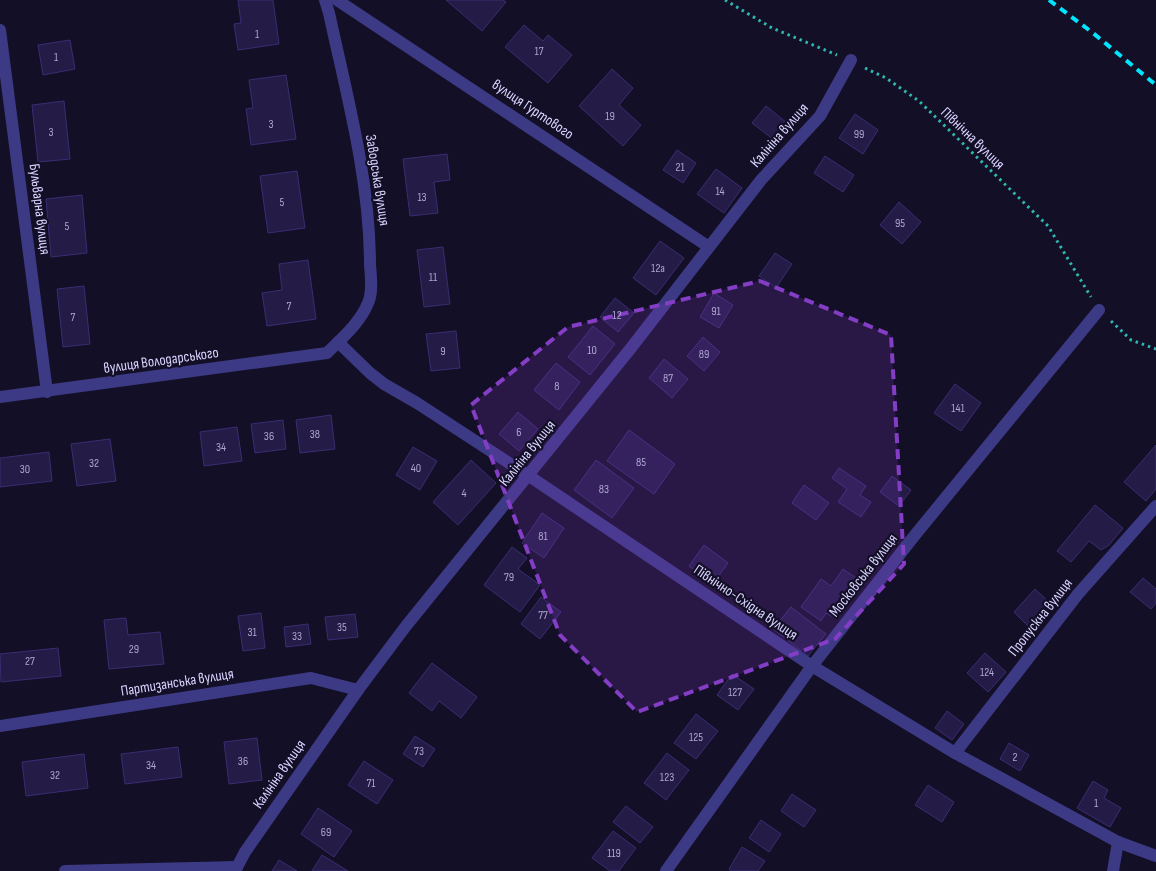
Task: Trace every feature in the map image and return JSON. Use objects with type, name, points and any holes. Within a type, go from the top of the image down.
[{"type":"street","name":"Заводська вулиця","points":[[325,0],[330,13],[355,135],[366,196],[370,237],[369,302],[358,320],[327,353]]},
{"type":"street","name":"вулиця Гуртового","points":[[337,0],[709,247]]},
{"type":"street","name":"Бульварна вулиця","points":[[0,30],[47,392]]},
{"type":"street","name":"Калініна вулиця","points":[[236,869],[245,852],[358,690],[406,626],[631,348],[761,180],[820,116],[851,60]]},
{"type":"street","name":"Московська вулиця","points":[[666,871],[812,666],[915,535],[1099,310]]},
{"type":"street","name":"Північно-Східна вулиця","points":[[338,342],[384,384],[417,403],[529,476],[812,666],[955,754],[1118,842],[1156,856]]},
{"type":"street","name":"вулиця Володарського","points":[[0,398],[327,353]]},
{"type":"street","name":"Пропускна вулиця","points":[[955,754],[1078,594],[1156,506]]},
{"type":"street","name":"Партизанська вулиця","points":[[0,726],[312,678],[358,690]]},
{"type":"street","points":[[1113,871],[1118,842]]},
{"type":"street","points":[[65,871],[236,869]]},
{"type":"path","name":"Північна вулиця","points":[[725,0],[772,28],[851,60],[886,78],[919,100],[1048,226],[1099,310],[1131,340],[1156,349]]},
{"type":"highlighted area","points":[[760,281],[891,335],[904,564],[835,639],[637,712],[560,635],[471,405],[568,327]]},
{"type":"building","points":[[238,0],[273,0],[279,44],[238,50],[234,24],[241,23]]},
{"type":"building","points":[[446,0],[503,0],[506,2],[482,31]]},
{"type":"building","points":[[524,25],[543,41],[548,35],[572,55],[548,83],[505,47]]},
{"type":"building","points":[[70,40],[75,69],[43,75],[38,45]]},
{"type":"building","points":[[612,69],[633,88],[619,105],[641,125],[623,146],[579,106]]},
{"type":"building","points":[[286,75],[296,139],[251,145],[246,109],[253,108],[249,80]]},
{"type":"building","points":[[64,101],[70,159],[38,162],[32,105]]},
{"type":"building","points":[[766,106],[792,127],[778,143],[752,123]]},
{"type":"building","points":[[855,114],[878,130],[863,154],[839,138]]},
{"type":"building","points":[[677,150],[696,163],[683,183],[663,170]]},
{"type":"building","points":[[447,154],[450,180],[434,182],[438,213],[410,216],[403,159]]},
{"type":"building","points":[[825,156],[854,175],[843,192],[814,173]]},
{"type":"building","points":[[716,169],[742,188],[724,213],[697,194]]},
{"type":"building","points":[[297,171],[305,228],[268,233],[260,176]]},
{"type":"building","points":[[82,195],[87,253],[51,257],[46,199]]},
{"type":"building","points":[[899,202],[921,222],[902,244],[880,225]]},
{"type":"building","points":[[660,241],[684,258],[656,295],[633,278]]},
{"type":"building","points":[[443,247],[450,304],[424,307],[417,250]]},
{"type":"building","points":[[775,253],[792,264],[776,288],[759,276]]},
{"type":"building","points":[[308,260],[316,319],[267,326],[262,293],[282,290],[279,264]]},
{"type":"building","points":[[84,286],[90,344],[63,347],[57,289]]},
{"type":"building","points":[[714,293],[733,305],[719,328],[700,317]]},
{"type":"building","points":[[615,298],[634,313],[618,332],[600,317]]},
{"type":"building","points":[[593,326],[615,344],[590,375],[568,357]]},
{"type":"building","points":[[456,331],[460,368],[431,371],[426,334]]},
{"type":"building","points":[[703,337],[720,352],[704,371],[687,356]]},
{"type":"building","points":[[664,359],[688,379],[672,398],[649,378]]},
{"type":"building","points":[[556,363],[580,382],[559,410],[534,390]]},
{"type":"building","points":[[955,384],[981,403],[961,431],[934,413]]},
{"type":"building","points":[[518,412],[538,429],[519,451],[499,434]]},
{"type":"building","points":[[331,415],[335,449],[300,453],[296,420]]},
{"type":"building","points":[[283,420],[286,449],[255,453],[251,424]]},
{"type":"building","points":[[237,427],[242,461],[204,466],[200,432]]},
{"type":"building","points":[[629,430],[675,464],[654,494],[607,461]]},
{"type":"building","points":[[110,439],[116,481],[77,486],[71,444]]},
{"type":"building","points":[[1156,445],[1156,489],[1146,501],[1124,482]]},
{"type":"building","points":[[413,447],[437,461],[420,490],[396,475]]},
{"type":"building","points":[[49,452],[52,481],[0,487],[0,458]]},
{"type":"building","points":[[471,460],[496,483],[458,525],[433,502]]},
{"type":"building","points":[[596,460],[634,488],[612,518],[574,490]]},
{"type":"building","points":[[839,468],[866,486],[860,495],[871,502],[861,517],[838,502],[847,489],[832,478]]},
{"type":"building","points":[[892,476],[911,490],[899,506],[880,492]]},
{"type":"building","points":[[804,485],[829,503],[816,520],[792,503]]},
{"type":"building","points":[[1095,505],[1123,528],[1109,545],[1101,550],[1089,541],[1071,562],[1057,551]]},
{"type":"building","points":[[542,513],[564,528],[544,558],[522,543]]},
{"type":"building","points":[[704,545],[728,563],[713,584],[689,566]]},
{"type":"building","points":[[512,547],[527,558],[518,569],[540,585],[520,612],[484,585]]},
{"type":"building","points":[[843,569],[859,580],[833,617],[826,613],[821,621],[801,607],[821,579],[831,586]]},
{"type":"building","points":[[1143,578],[1156,589],[1156,603],[1151,609],[1130,592]]},
{"type":"building","points":[[1035,589],[1053,606],[1031,629],[1014,612]]},
{"type":"building","points":[[541,597],[561,612],[540,639],[521,624]]},
{"type":"building","points":[[791,607],[826,634],[808,656],[773,629]]},
{"type":"building","points":[[261,613],[265,648],[243,651],[238,616]]},
{"type":"building","points":[[355,614],[358,637],[328,640],[325,617]]},
{"type":"building","points":[[126,618],[128,635],[160,632],[164,664],[109,669],[104,620]]},
{"type":"building","points":[[308,624],[311,644],[286,647],[284,627]]},
{"type":"building","points":[[58,648],[61,676],[1,682],[0,654]]},
{"type":"building","points":[[985,653],[1006,672],[988,692],[967,673]]},
{"type":"building","points":[[432,663],[477,697],[461,718],[439,701],[432,711],[409,693]]},
{"type":"building","points":[[732,674],[754,689],[738,710],[717,695]]},
{"type":"building","points":[[947,711],[964,724],[952,740],[935,728]]},
{"type":"building","points":[[696,714],[718,731],[696,759],[674,743]]},
{"type":"building","points":[[415,736],[435,749],[423,767],[403,754]]},
{"type":"building","points":[[257,738],[262,780],[229,784],[224,742]]},
{"type":"building","points":[[1009,743],[1029,755],[1020,771],[1000,759]]},
{"type":"building","points":[[178,747],[182,777],[125,784],[121,754]]},
{"type":"building","points":[[667,753],[689,770],[666,800],[644,783]]},
{"type":"building","points":[[84,754],[88,788],[26,796],[22,762]]},
{"type":"building","points":[[364,761],[393,780],[377,804],[348,785]]},
{"type":"building","points":[[1093,781],[1108,790],[1104,798],[1121,808],[1110,827],[1077,808]]},
{"type":"building","points":[[928,785],[954,802],[942,822],[915,805]]},
{"type":"building","points":[[792,794],[816,810],[804,827],[781,811]]},
{"type":"building","points":[[626,806],[653,827],[640,843],[613,822]]},
{"type":"building","points":[[318,808],[352,831],[334,857],[301,834]]},
{"type":"building","points":[[761,820],[781,834],[769,852],[749,838]]},
{"type":"building","points":[[613,831],[636,848],[619,871],[610,871],[592,858]]},
{"type":"building","points":[[742,847],[765,861],[758,871],[731,871],[729,869]]},
{"type":"building","points":[[322,855],[348,871],[312,871]]},
{"type":"building","points":[[279,860],[297,871],[272,871]]},
{"type":"railway","points":[[1049,0],[1093,33],[1156,85]]}]
